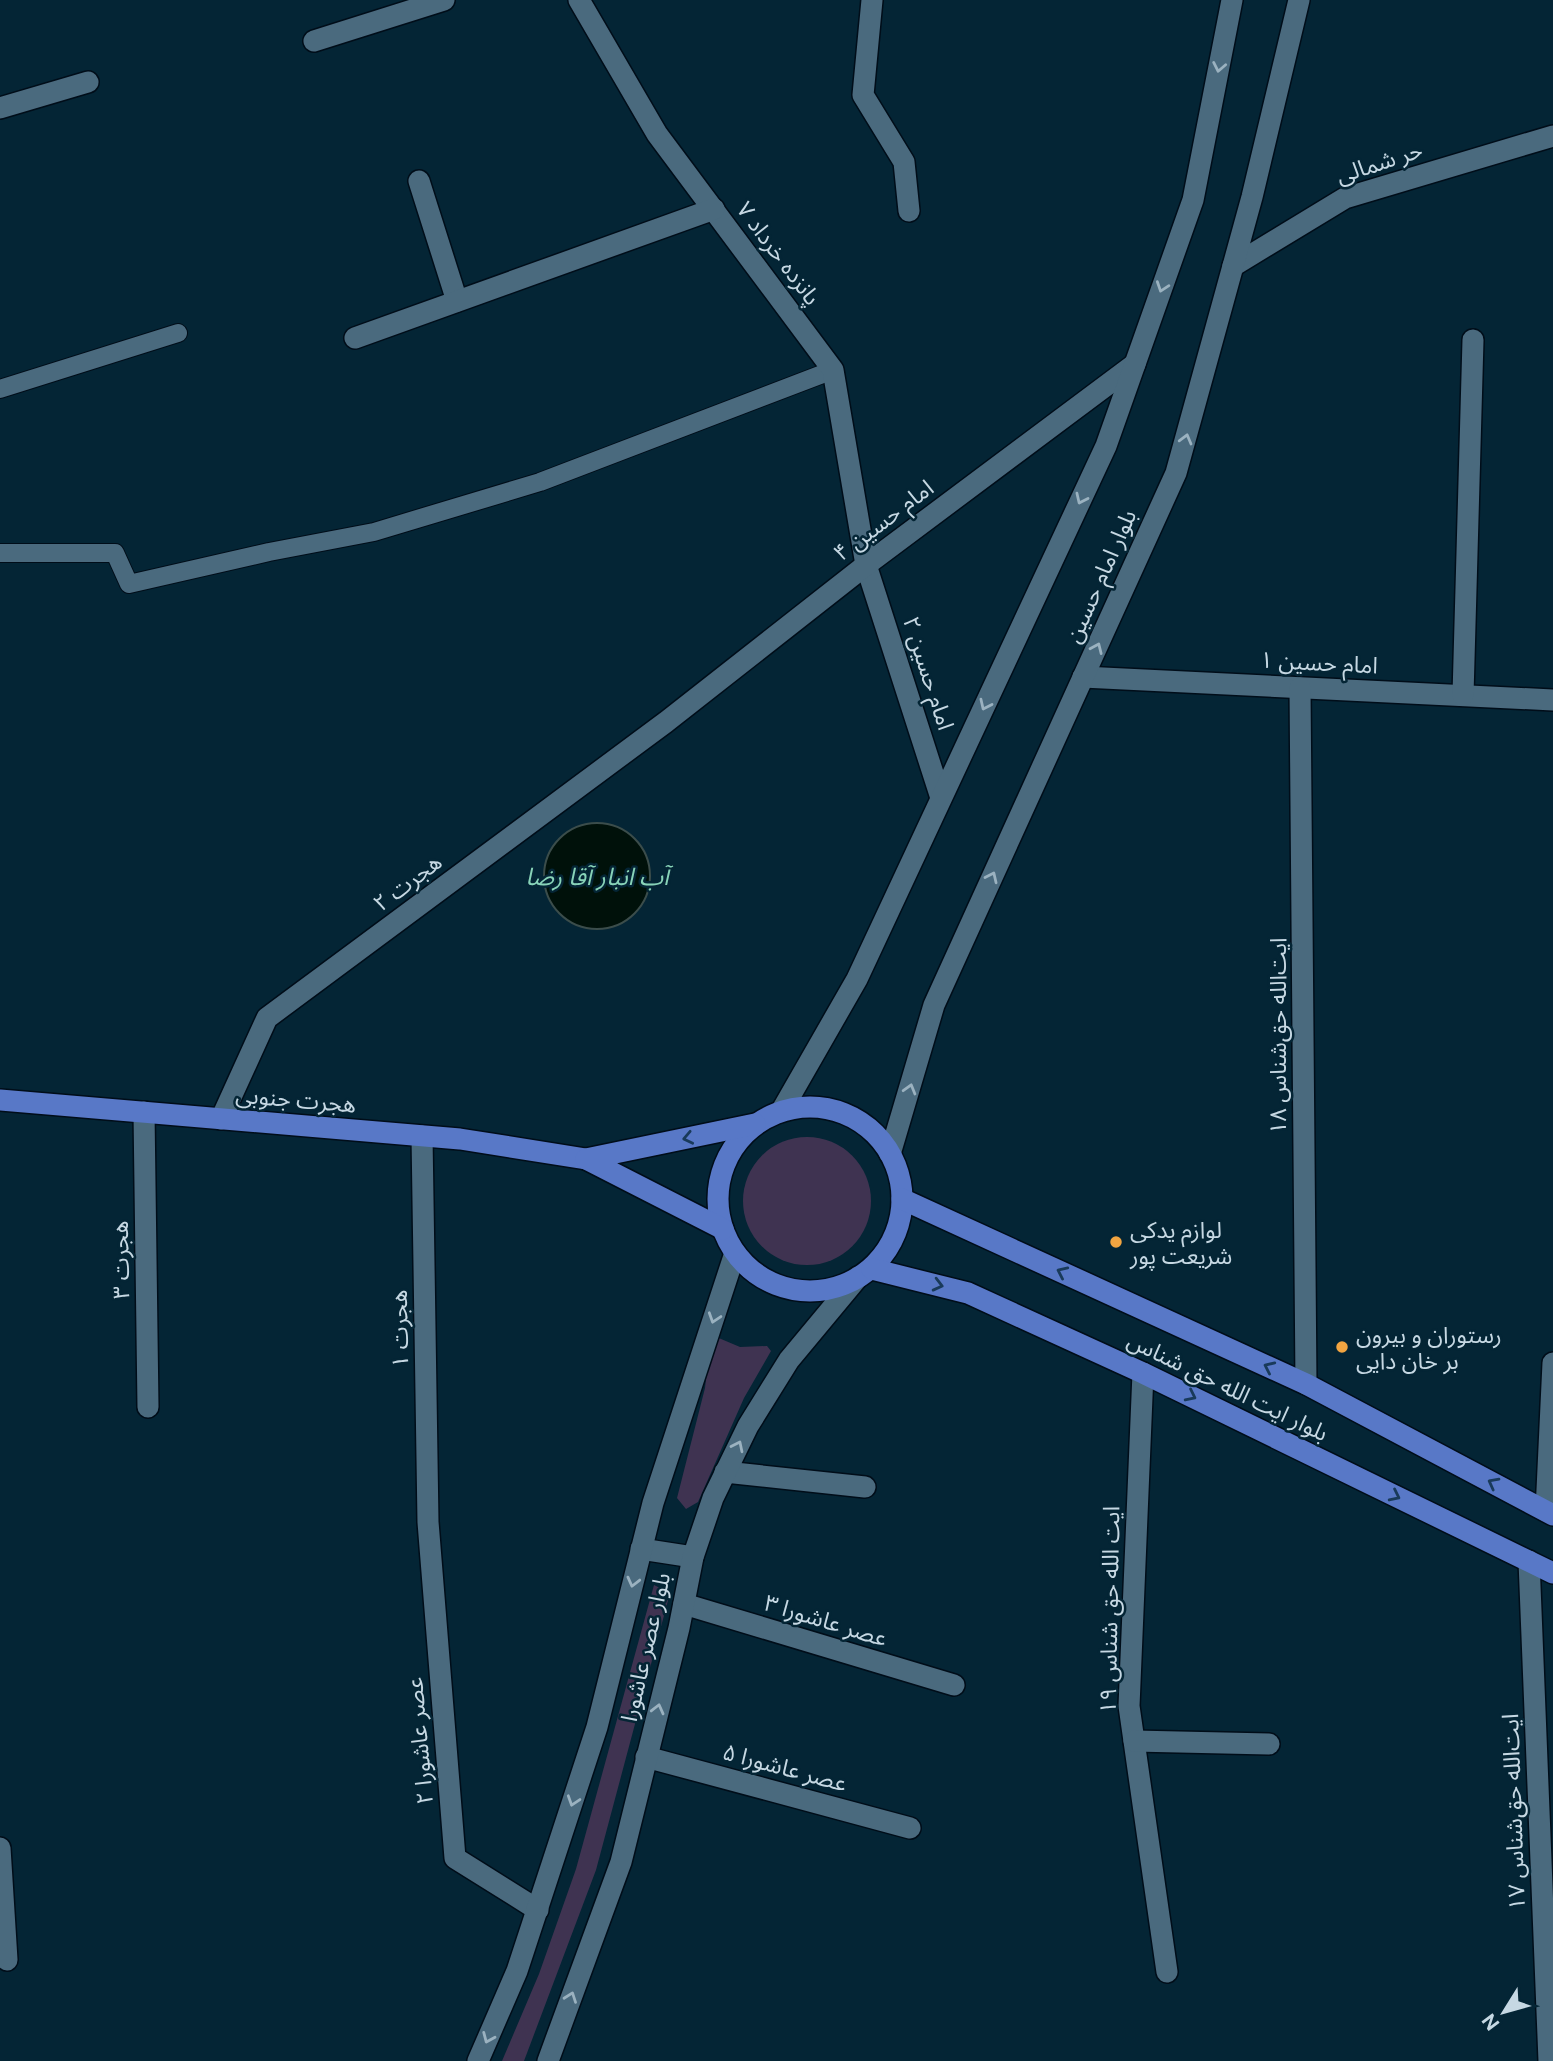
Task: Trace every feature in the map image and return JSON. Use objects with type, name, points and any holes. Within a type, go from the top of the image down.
[{"type":"main road","name":"هجرت جنوبی","points":[[0,1100],[422,1136],[586,1159],[723,1228]]},
{"type":"main road","points":[[813,1106],[844,1112],[871,1129],[890,1154],[899,1176],[902,1199],[899,1222],[891,1242],[865,1273],[833,1288],[805,1291],[779,1285],[754,1272],[735,1253],[723,1228],[717,1202],[721,1174],[733,1146],[755,1124],[782,1110],[813,1106]]},
{"type":"main road","name":"هجرت جنوبی","points":[[586,1159],[755,1124]]},
{"type":"main road","name":"بلوار ایت الله حق شناس","points":[[902,1199],[1306,1384],[1550,1513]]},
{"type":"main road","name":"بلوار ایت الله حق شناس","points":[[865,1273],[968,1293],[1143,1373],[1553,1573]]},
{"type":"street","points":[[314,41],[444,0]]},
{"type":"street","name":"پانزده خرداد ۷","points":[[579,0],[657,134],[833,370],[866,565]]},
{"type":"street","points":[[872,0],[863,95],[904,162],[909,211]]},
{"type":"street","points":[[782,1110],[857,979],[1106,446],[1193,200],[1232,0]]},
{"type":"street","name":"بلوار امام حسین","points":[[890,1154],[934,1005],[1176,473],[1252,197],[1300,0]]},
{"type":"street","points":[[0,108],[88,82]]},
{"type":"street","name":"حر شمالی","points":[[1233,266],[1345,198],[1553,135]]},
{"type":"street","points":[[419,181],[457,301]]},
{"type":"street","points":[[355,338],[714,209]]},
{"type":"street","points":[[1463,695],[1473,340]]},
{"type":"street","name":"امام حسین ۴","points":[[666,722],[866,565],[1135,364]]},
{"type":"street","name":"امام حسین ۲","points":[[866,565],[941,798]]},
{"type":"street","name":"امام حسین ۱","points":[[1083,677],[1553,700]]},
{"type":"street","name":"ایت‌الله حق‌شناس ۱۸","points":[[1300,688],[1306,1384]]},
{"type":"street","name":"هجرت ۲","points":[[221,1119],[267,1018],[666,722]]},
{"type":"street","name":"هجرت ۳","points":[[144,1112],[148,1407]]},
{"type":"street","name":"هجرت ۱","points":[[422,1136],[428,1522]]},
{"type":"street","name":"بلوار عصر عاشورا","points":[[478,2061],[517,1971],[597,1727],[653,1503],[735,1253]]},
{"type":"street","name":"بلوار عصر عاشورا","points":[[548,2061],[621,1862],[693,1557],[713,1498],[748,1426],[789,1360],[865,1273]]},
{"type":"street","points":[[1550,1513],[1553,1363]]},
{"type":"street","name":"ایت الله حق شناس ۱۹","points":[[1143,1373],[1129,1706],[1167,1972]]},
{"type":"street","points":[[725,1472],[866,1487]]},
{"type":"street","name":"عصر عاشورا ۲","points":[[428,1522],[455,1857],[538,1910]]},
{"type":"street","points":[[642,1549],[693,1557]]},
{"type":"street","name":"ایت‌الله حق‌شناس ۱۷","points":[[1529,1561],[1549,2061]]},
{"type":"street","name":"عصر عاشورا ۳","points":[[684,1604],[954,1685]]},
{"type":"street","points":[[1134,1741],[1269,1744]]},
{"type":"street","name":"عصر عاشورا ۵","points":[[646,1757],[910,1828]]},
{"type":"street","points":[[0,1848],[7,1961]]},
{"type":"lane","points":[[0,389],[178,333]]},
{"type":"lane","points":[[0,553],[115,553],[129,584],[269,552],[374,532],[540,482],[833,370]]},
{"type":"shaded area","points":[[807,1137],[831,1142],[852,1156],[866,1177],[871,1201],[866,1225],[852,1246],[831,1260],[807,1265],[783,1260],[762,1246],[748,1225],[743,1201],[748,1177],[762,1156],[783,1142]]},
{"type":"shaded area","points":[[714,1336],[740,1347],[767,1346],[771,1351],[744,1398],[698,1502],[686,1509],[677,1498],[705,1388],[710,1341]]},
{"type":"shaded area","points":[[654,1585],[670,1593],[596,1870],[524,2061],[502,2061],[539,1974],[576,1869]]},
{"type":"water","name":"آب انبار آقا رضا","points":[[597,823],[617,827],[634,839],[646,856],[650,876],[646,896],[634,913],[617,925],[597,929],[577,925],[560,913],[548,896],[544,876],[548,856],[560,839],[577,827]]},
{"type":"place","name":"لوازم یدکی شریعت پور","points":[[1116,1242]]},
{"type":"place","name":"رستوران و بیرون بر خان دایی","points":[[1342,1347]]}]
